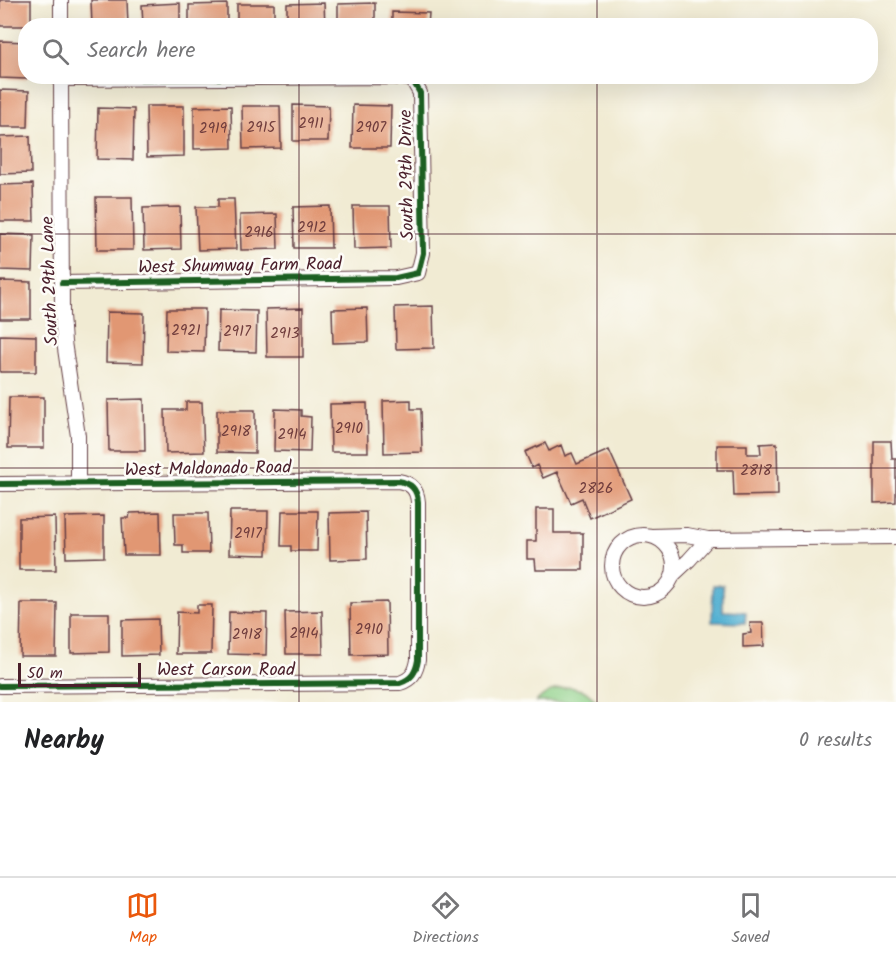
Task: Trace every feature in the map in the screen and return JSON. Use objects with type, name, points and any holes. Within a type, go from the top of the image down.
[{"type":"street","points":[[61,0],[61,18]]},
{"type":"street","name":"South 29th Lane","points":[[62,84],[64,342],[78,436],[78,484]]},
{"type":"street","name":"South 29th Drive","points":[[415,84],[420,93],[423,253],[418,273]]},
{"type":"street","name":"West Shumway Farm Road","points":[[62,283],[396,278],[418,273]]},
{"type":"street","name":"West Maldonado Road","points":[[0,484],[406,482],[415,489],[418,502],[418,660],[417,669],[413,675]]},
{"type":"street","points":[[650,536],[657,538],[671,551],[674,561],[672,575],[665,588],[656,594],[646,597],[636,596],[618,584],[612,565],[614,554],[620,545],[637,535],[687,535],[708,539],[896,537]]},
{"type":"street","points":[[672,575],[689,561],[708,539]]},
{"type":"street","name":"West Carson Road","points":[[0,686],[400,683],[413,675]]},
{"type":"green space","points":[[570,687],[585,691],[598,702],[536,702],[551,691]]},
{"type":"water","points":[[713,585],[723,585],[723,611],[746,612],[745,623],[712,622]]},
{"type":"building","points":[[0,0],[31,0],[31,18],[18,18],[18,26],[0,26]]},
{"type":"building","points":[[91,0],[127,0],[128,18],[92,18]]},
{"type":"building","points":[[180,3],[180,18],[143,18],[142,5]]},
{"type":"building","points":[[324,3],[325,18],[287,18],[287,4]]},
{"type":"building","points":[[375,3],[375,18],[338,18],[338,4]]},
{"type":"building","points":[[227,4],[227,18],[189,18],[189,5]]},
{"type":"building","points":[[237,4],[274,4],[274,18],[237,18]]},
{"type":"building","points":[[392,12],[429,13],[429,18],[392,18]]},
{"type":"building","points":[[0,41],[18,42],[18,79],[0,78]]},
{"type":"building","points":[[0,90],[29,91],[28,127],[0,127]]},
{"type":"building","points":[[293,105],[329,106],[328,141],[293,141]]},
{"type":"building","points":[[353,105],[391,106],[390,148],[352,148]]},
{"type":"building","points":[[146,106],[184,106],[184,156],[147,157]]},
{"type":"building","points":[[231,106],[232,148],[194,149],[194,107]]},
{"type":"building","points":[[242,106],[280,106],[281,148],[243,149]]},
{"type":"building","points":[[98,108],[134,109],[133,160],[97,159]]},
{"type":"building","points":[[30,136],[31,173],[0,174],[0,137]]},
{"type":"building","points":[[33,184],[34,221],[0,221],[0,185]]},
{"type":"building","points":[[96,197],[132,197],[133,250],[97,250]]},
{"type":"building","points":[[218,199],[234,199],[236,249],[198,250],[196,207],[218,207]]},
{"type":"building","points":[[330,206],[331,248],[294,248],[293,207]]},
{"type":"building","points":[[353,206],[390,206],[391,248],[354,249]]},
{"type":"building","points":[[180,207],[181,249],[144,250],[143,208]]},
{"type":"building","points":[[277,214],[278,249],[241,250],[240,215]]},
{"type":"building","points":[[0,234],[34,235],[33,271],[0,270]]},
{"type":"building","points":[[0,281],[31,282],[31,319],[0,319]]},
{"type":"building","points":[[433,306],[434,348],[396,349],[395,307]]},
{"type":"building","points":[[303,308],[303,357],[267,357],[266,309]]},
{"type":"building","points":[[367,308],[368,342],[333,343],[332,309]]},
{"type":"building","points":[[167,309],[205,309],[204,352],[166,351]]},
{"type":"building","points":[[219,310],[257,311],[256,352],[218,351]]},
{"type":"building","points":[[107,312],[144,313],[143,363],[106,362]]},
{"type":"building","points":[[0,335],[36,336],[36,372],[0,372]]},
{"type":"building","points":[[9,397],[44,397],[44,448],[8,448]]},
{"type":"building","points":[[144,399],[145,451],[109,451],[108,400]]},
{"type":"building","points":[[411,400],[411,409],[421,409],[422,452],[384,453],[383,401]]},
{"type":"building","points":[[186,402],[202,402],[204,452],[166,453],[165,410],[186,410]]},
{"type":"building","points":[[367,403],[368,452],[331,452],[330,404]]},
{"type":"building","points":[[275,409],[301,410],[301,416],[311,417],[310,452],[274,451]]},
{"type":"building","points":[[217,410],[255,410],[255,453],[217,452]]},
{"type":"building","points":[[874,441],[891,441],[892,459],[896,459],[896,502],[874,503]]},
{"type":"building","points":[[545,443],[549,451],[561,445],[565,456],[572,453],[577,464],[609,450],[631,499],[590,518],[582,498],[571,503],[557,472],[543,478],[537,465],[532,468],[525,452]]},
{"type":"building","points":[[777,443],[778,495],[734,496],[733,470],[717,470],[717,445],[747,445],[747,454],[761,454],[760,444]]},
{"type":"building","points":[[536,509],[554,509],[554,533],[583,533],[583,570],[536,570],[535,559],[527,559],[527,541],[536,541]]},
{"type":"building","points":[[230,511],[268,511],[267,555],[229,554]]},
{"type":"building","points":[[282,511],[318,511],[317,551],[291,551],[291,546],[281,546]]},
{"type":"building","points":[[160,512],[161,555],[124,555],[122,518],[129,518],[130,513]]},
{"type":"building","points":[[366,512],[367,559],[330,560],[329,513]]},
{"type":"building","points":[[174,513],[208,513],[209,553],[183,553],[183,545],[175,545]]},
{"type":"building","points":[[104,516],[104,557],[66,558],[65,517]]},
{"type":"building","points":[[55,517],[56,570],[19,570],[19,518]]},
{"type":"building","points":[[387,602],[388,654],[351,655],[350,603]]},
{"type":"building","points":[[21,603],[57,603],[56,656],[20,656]]},
{"type":"building","points":[[197,605],[212,605],[211,654],[176,654],[177,612],[197,613]]},
{"type":"building","points":[[322,611],[323,654],[286,654],[285,612]]},
{"type":"building","points":[[229,612],[267,613],[266,655],[228,654]]},
{"type":"building","points":[[71,613],[109,613],[109,652],[71,653]]},
{"type":"building","points":[[158,619],[159,655],[122,656],[122,620]]},
{"type":"building","points":[[750,623],[763,623],[764,646],[743,647],[743,634],[751,633]]},
{"type":"cycle path","points":[[62,283],[396,278],[418,273],[423,253],[420,93],[415,84]]},
{"type":"cycle path","points":[[0,484],[398,481],[412,487],[418,502],[418,660],[413,674],[400,683],[0,686]]}]
